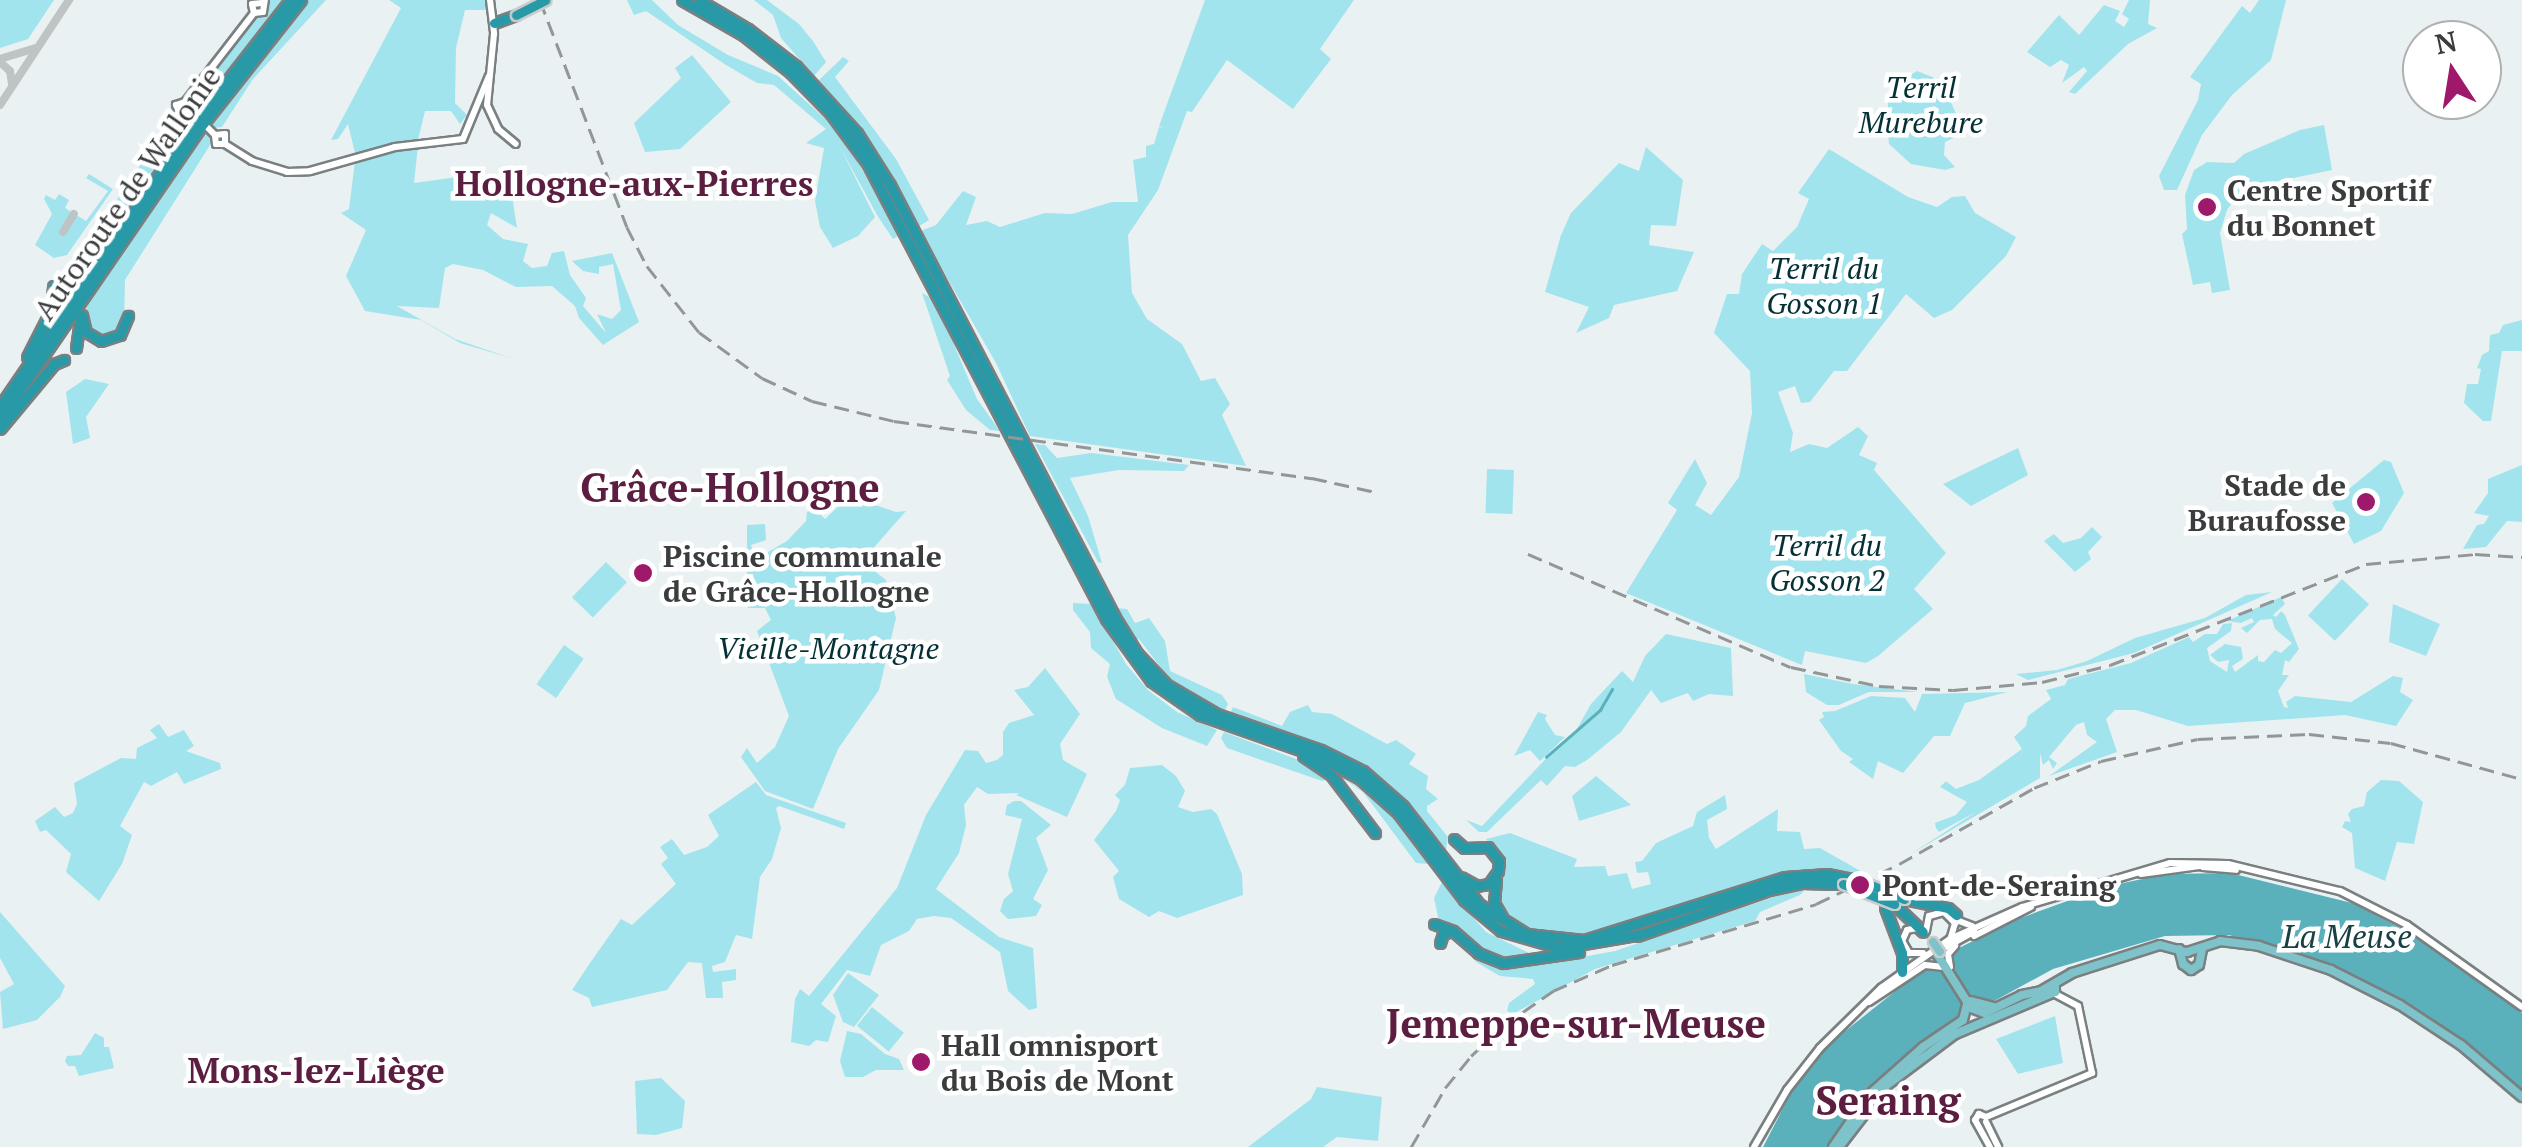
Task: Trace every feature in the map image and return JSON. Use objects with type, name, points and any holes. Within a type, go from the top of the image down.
[{"type":"highway","name":"Autoroute de Wallonie","points":[[0,406],[194,123],[290,0]]},
{"type":"highway","name":"Autoroute de Wallonie","points":[[0,420],[200,128],[302,0]]},
{"type":"highway","points":[[493,21],[545,0]]},
{"type":"highway","points":[[682,0],[767,52],[812,94],[850,138],[890,202],[1122,646],[1175,700],[1303,756],[1336,780],[1376,833]]},
{"type":"highway","points":[[700,0],[796,66],[837,109],[874,159],[1114,616],[1146,665],[1167,685],[1203,708],[1320,750],[1363,772],[1403,806],[1431,850],[1444,857],[1458,882],[1505,924],[1542,938],[1584,940],[1785,877],[1827,874],[1857,880],[1895,903],[1923,929]]},
{"type":"highway","points":[[21,375],[51,310],[53,286]]},
{"type":"highway","points":[[76,348],[90,288]]},
{"type":"highway","points":[[82,314],[88,334],[106,341],[120,335],[128,316]]},
{"type":"highway","points":[[0,429],[54,364],[64,360]]},
{"type":"highway","points":[[1250,734],[1320,757],[1360,779],[1431,850],[1487,922],[1540,946],[1584,948],[1642,934]]},
{"type":"highway","points":[[1464,848],[1455,837],[1488,846],[1498,854],[1501,867],[1494,902],[1505,924]]},
{"type":"highway","points":[[1444,857],[1464,848],[1488,848],[1496,855],[1499,868],[1494,880],[1483,886],[1458,882]]},
{"type":"highway","points":[[1434,924],[1453,932],[1484,956],[1514,963],[1599,948],[1800,883],[1843,884],[1895,903],[1945,907],[1958,918]]},
{"type":"highway","points":[[1895,903],[1902,972]]},
{"type":"highway","points":[[1440,942],[1443,934],[1453,932]]},
{"type":"highway","points":[[1902,953],[1914,965]]},
{"type":"main road","points":[[490,0],[493,21],[489,113],[500,132],[516,144]]},
{"type":"main road","points":[[191,113],[185,102],[253,9],[262,12],[263,2]]},
{"type":"main road","points":[[207,127],[215,135],[226,134],[226,144],[265,166],[297,172],[321,170],[395,147],[463,139],[489,76]]},
{"type":"main road","points":[[476,111],[489,113]]},
{"type":"main road","points":[[496,141],[500,132]]},
{"type":"main road","points":[[1958,918],[1967,927],[2109,878],[2191,862],[2228,864],[2302,880],[2407,924],[2522,1008]]},
{"type":"main road","points":[[1923,929],[1909,929],[1902,938],[1912,954],[2031,907],[2119,878],[2228,864]]},
{"type":"main road","points":[[2202,867],[2258,873],[2347,896]]},
{"type":"main road","points":[[1754,1147],[1807,1063],[1902,972],[2031,907]]},
{"type":"main road","points":[[1923,929],[1932,913],[1948,913],[1955,925],[1954,938]]},
{"type":"main road","points":[[1954,938],[1958,918]]},
{"type":"main road","points":[[1868,1003],[1954,938],[1988,921]]},
{"type":"main road","points":[[1923,929],[1972,1008],[1985,1013],[2032,997]]},
{"type":"main road","points":[[1921,1049],[2032,997],[2160,946],[2191,952],[2220,941],[2254,945],[2346,976],[2428,1022],[2522,1097]]},
{"type":"main road","points":[[1852,1016],[1914,965]]},
{"type":"main road","points":[[1984,1121],[2092,1074],[2078,1006],[2055,988]]},
{"type":"main road","points":[[1937,1048],[1972,1008]]},
{"type":"main road","points":[[1836,1147],[1864,1100],[1972,1008]]},
{"type":"main road","points":[[1836,1147],[1875,1098],[1954,1034]]},
{"type":"main road","points":[[1984,1121],[1990,1147]]},
{"type":"main road","points":[[1984,1121],[1998,1147]]},
{"type":"green space","points":[[0,0],[54,0],[28,39],[0,48]]},
{"type":"green space","points":[[268,0],[285,0],[196,111],[191,98],[254,17],[265,13]]},
{"type":"green space","points":[[309,0],[326,0],[253,79],[222,127],[213,128],[209,124],[215,114]]},
{"type":"green space","points":[[389,0],[487,0],[489,10],[465,10],[456,48],[455,103],[467,115],[460,124],[451,111],[425,111],[418,140],[356,157],[348,124],[338,139],[331,140],[401,8]]},
{"type":"green space","points":[[627,0],[652,0],[678,25],[728,55],[778,76],[841,133],[900,235],[893,239],[840,147],[875,217],[858,236],[833,248],[820,227],[815,201],[824,148],[806,143],[826,129],[774,85],[757,83],[646,11],[634,15]]},
{"type":"green space","points":[[754,0],[767,0],[799,24],[813,41],[826,62],[814,76],[781,38],[773,15]]},
{"type":"green space","points":[[1205,0],[1354,0],[1320,49],[1331,59],[1293,109],[1227,60],[1192,112],[1187,111],[1158,190],[1128,235],[1132,293],[1147,319],[1182,344],[1201,381],[1215,378],[1230,404],[1222,415],[1246,466],[1030,436],[996,363],[920,231],[936,225],[963,191],[976,197],[966,225],[987,221],[1000,227],[1045,213],[1072,214],[1112,202],[1138,202],[1133,160],[1146,157],[1146,146],[1154,144],[1159,127],[1164,128],[1159,126]]},
{"type":"green space","points":[[2129,0],[2150,0],[2148,24],[2157,28],[2128,44],[2075,94],[2069,92],[2087,71],[2084,67],[2062,83],[2069,65],[2061,60],[2050,67],[2027,52],[2059,15],[2079,35],[2104,5],[2120,11],[2115,21],[2124,27],[2129,19],[2122,14]]},
{"type":"green space","points":[[2259,0],[2286,0],[2271,60],[2232,95],[2202,135],[2177,190],[2164,190],[2159,176],[2198,100],[2201,84],[2190,77],[2242,6],[2250,13]]},
{"type":"green space","points":[[692,55],[731,102],[680,149],[645,152],[634,123],[681,78],[675,68]]},
{"type":"green space","points":[[843,57],[849,61],[835,77],[896,159],[929,220],[918,227],[881,160],[819,80]]},
{"type":"green space","name":"Terril Murebure","points":[[1917,71],[1952,85],[1951,102],[1964,133],[1945,142],[1944,155],[1955,167],[1945,170],[1911,164],[1889,144],[1888,133],[1899,126],[1888,112],[1888,97],[1902,80]]},
{"type":"green space","points":[[190,115],[193,119],[67,294],[81,260],[101,237],[102,222],[151,149],[163,146],[182,117]]},
{"type":"green space","name":"Centre Sportif du Bonnet","points":[[2324,125],[2332,170],[2254,186],[2238,195],[2227,210],[2220,233],[2230,290],[2212,293],[2210,282],[2193,285],[2182,234],[2187,229],[2185,195],[2194,170],[2207,162],[2234,163],[2244,154],[2300,130]]},
{"type":"green space","points":[[206,129],[212,142],[125,280],[124,326],[111,339],[91,335],[84,314],[90,301]]},
{"type":"green space","points":[[418,146],[414,183],[472,175],[512,196],[517,228],[491,213],[487,225],[503,239],[528,244],[523,261],[532,268],[547,266],[552,253],[564,251],[570,275],[586,298],[583,306],[606,333],[597,314],[612,319],[621,310],[613,264],[599,267],[599,274],[583,271],[572,261],[612,253],[639,322],[603,345],[579,318],[575,306],[552,286],[516,287],[483,270],[453,264],[445,268],[439,308],[397,306],[455,339],[514,359],[460,343],[421,320],[365,311],[346,276],[366,230],[341,213],[349,209],[355,161]]},
{"type":"green space","points":[[1646,147],[1683,180],[1676,226],[1651,225],[1649,245],[1694,252],[1677,291],[1614,305],[1609,318],[1576,333],[1589,307],[1545,292],[1561,235],[1571,213],[1619,163],[1639,171]]},
{"type":"green space","points":[[1829,149],[1908,197],[1937,207],[1952,197],[1965,196],[1975,213],[2016,237],[2006,256],[1952,310],[1934,318],[1906,294],[1847,371],[1834,371],[1810,402],[1801,403],[1795,386],[1778,392],[1793,433],[1790,452],[1809,444],[1827,448],[1858,427],[1868,436],[1859,455],[1877,463],[1874,470],[1946,553],[1914,589],[1933,609],[1878,656],[1866,663],[1805,651],[1802,665],[1626,593],[1677,510],[1668,503],[1695,459],[1707,483],[1695,505],[1711,515],[1739,477],[1752,413],[1750,371],[1714,333],[1727,294],[1739,294],[1742,274],[1762,244],[1773,251],[1797,227],[1809,199],[1798,193]]},
{"type":"green space","points":[[89,174],[113,189],[67,255],[54,258],[35,245],[52,214],[44,199],[46,195],[55,200],[59,194],[69,200],[65,208],[86,221],[108,191],[86,178]]},
{"type":"green space","points":[[922,293],[935,300],[977,399],[1000,431],[990,430],[966,410],[947,380],[950,376]]},
{"type":"green space","points":[[2522,320],[2522,351],[2502,351],[2491,421],[2483,421],[2464,403],[2467,384],[2478,384],[2481,369],[2477,368],[2482,355],[2489,351],[2490,335],[2499,333],[2503,325]]},
{"type":"green space","points":[[85,379],[109,384],[86,417],[90,438],[73,444],[66,392]]},
{"type":"green space","points":[[1035,444],[1045,445],[1057,458],[1091,453],[1189,465],[1184,471],[1119,470],[1070,478],[1088,516],[1102,563]]},
{"type":"green space","points":[[2018,448],[2028,475],[1971,506],[1943,484]]},
{"type":"green space","name":"Stade de Buraufosse","points":[[2384,460],[2391,462],[2404,493],[2381,531],[2354,544],[2332,503]]},
{"type":"green space","points":[[2522,465],[2522,522],[2507,521],[2486,547],[2463,549],[2477,525],[2484,524],[2489,516],[2474,513],[2488,493],[2488,479]]},
{"type":"green space","points":[[1487,469],[1514,470],[1512,514],[1485,513]]},
{"type":"green space","name":"Vieille-Montagne","points":[[849,496],[896,512],[906,511],[862,561],[886,580],[896,618],[879,690],[838,749],[813,809],[765,791],[741,757],[747,748],[757,763],[775,747],[789,716],[757,631],[771,620],[765,608],[748,608],[747,584],[755,582],[753,574],[747,574],[747,525],[765,524],[766,540],[751,545],[756,559],[787,541],[806,521],[807,512],[815,509],[825,519]]},
{"type":"green space","points":[[2092,527],[2102,537],[2088,552],[2091,559],[2075,572],[2044,541],[2054,534],[2063,543],[2081,538]]},
{"type":"green space","points":[[606,562],[627,582],[593,617],[572,597]]},
{"type":"green space","points":[[2342,579],[2369,604],[2335,641],[2308,616]]},
{"type":"green space","points":[[2272,592],[2134,653],[2028,680],[2016,674],[2057,670],[2087,661],[2135,638],[2205,618],[2246,595]]},
{"type":"green space","points":[[2281,597],[2285,604],[2273,615],[2276,617],[2281,611],[2285,615],[2299,649],[2289,662],[2285,660],[2282,675],[2289,675],[2278,691],[2284,707],[2288,708],[2286,702],[2295,696],[2351,702],[2393,676],[2403,678],[2400,692],[2413,700],[2396,726],[2345,715],[2188,726],[2136,710],[2115,710],[2106,719],[2117,752],[2049,776],[2097,742],[2087,735],[2084,722],[2076,725],[2049,757],[2057,763],[2053,769],[2049,760],[2043,765],[2040,753],[2040,778],[1909,855],[1976,812],[1939,832],[1935,823],[1956,815],[1967,802],[1940,787],[1946,781],[1956,789],[1979,780],[2022,749],[2014,737],[2026,726],[2028,716],[2051,699],[2046,690],[2065,685],[2068,679],[2131,663],[2189,637],[2193,642],[2205,634],[2217,634],[2223,624],[2232,623],[2231,631],[2207,648],[2210,661],[2227,672],[2229,660],[2218,662],[2210,655],[2225,644],[2241,647],[2243,659],[2232,666],[2235,672],[2258,655],[2258,661],[2264,662],[2275,650],[2281,653],[2292,643],[2275,629],[2272,619],[2260,620],[2247,633],[2241,628],[2254,622],[2252,618],[2241,623],[2227,621]]},
{"type":"green space","points":[[1073,603],[1092,604],[1126,664],[1148,690],[1177,712],[1217,730],[1207,746],[1162,728],[1116,699],[1107,677],[1110,664],[1091,648],[1090,632],[1073,610]]},
{"type":"green space","points":[[2393,604],[2440,624],[2426,656],[2389,642]]},
{"type":"green space","points":[[1117,608],[1127,609],[1135,623],[1149,618],[1165,641],[1170,671],[1222,695],[1228,704],[1224,712],[1174,685],[1139,639],[1134,641]]},
{"type":"green space","points":[[1666,634],[1731,648],[1733,696],[1709,694],[1693,701],[1688,693],[1661,703],[1651,690],[1621,732],[1587,760],[1575,767],[1565,766],[1547,786],[1541,780],[1487,832],[1479,832],[1466,820],[1482,826],[1574,734],[1591,704],[1622,671],[1633,682],[1645,656]]},
{"type":"green space","points":[[564,645],[584,659],[556,698],[536,684]]},
{"type":"green space","points":[[1045,668],[1080,714],[1060,744],[1063,760],[1087,774],[1067,817],[1016,795],[1019,793],[988,794],[977,787],[964,805],[966,825],[959,853],[936,889],[999,937],[1033,948],[1037,1008],[1029,1010],[1008,991],[1000,952],[951,918],[934,916],[917,919],[909,931],[881,945],[870,976],[847,970],[821,1004],[836,1016],[828,1042],[816,1040],[809,1046],[791,1042],[795,999],[800,989],[809,996],[897,888],[926,815],[965,750],[978,751],[986,763],[997,760],[1003,755],[1003,732],[1009,723],[1034,715],[1014,690],[1028,687]]},
{"type":"green space","points":[[1804,674],[1918,692],[1869,692],[1839,705],[1827,705],[1806,692]]},
{"type":"green space","points":[[2008,692],[1965,703],[1950,736],[1934,736],[1903,773],[1878,761],[1873,779],[1849,762],[1853,759],[1841,751],[1819,720],[1824,717],[1822,712],[1835,711],[1871,696],[1905,698],[1915,712],[1922,694]]},
{"type":"green space","points":[[1308,705],[1312,712],[1332,714],[1387,744],[1396,740],[1416,754],[1409,764],[1428,776],[1426,789],[1438,799],[1427,806],[1427,811],[1448,837],[1446,850],[1403,799],[1362,765],[1330,749],[1230,714],[1233,707],[1282,726],[1290,712]]},
{"type":"green space","points":[[1538,712],[1547,715],[1545,719],[1555,735],[1565,737],[1540,761],[1530,750],[1514,756]]},
{"type":"green space","points":[[159,724],[168,737],[184,730],[194,746],[186,751],[220,763],[221,769],[184,784],[177,772],[151,786],[144,782],[120,826],[132,835],[122,864],[99,901],[66,872],[71,854],[46,830],[40,832],[35,821],[55,807],[64,817],[73,813],[77,804],[74,783],[121,758],[136,759],[137,748],[157,738],[150,730]]},
{"type":"green space","points":[[1224,732],[1315,766],[1330,779],[1322,781],[1227,748],[1221,738]]},
{"type":"green space","points":[[1162,765],[1176,776],[1185,791],[1178,807],[1193,812],[1211,809],[1217,814],[1242,874],[1243,895],[1177,918],[1159,911],[1149,917],[1119,899],[1113,877],[1119,871],[1094,840],[1116,811],[1120,800],[1115,795],[1125,785],[1130,768]]},
{"type":"green space","points":[[1332,771],[1386,805],[1430,864],[1416,863],[1363,792]]},
{"type":"green space","points":[[1596,776],[1631,805],[1579,821],[1572,796]]},
{"type":"green space","points":[[2381,780],[2399,781],[2423,802],[2414,844],[2397,842],[2385,881],[2355,868],[2352,833],[2342,827],[2345,821],[2351,822],[2348,814],[2352,809],[2364,806],[2367,792]]},
{"type":"green space","points":[[756,782],[766,795],[846,823],[844,829],[776,808],[781,828],[772,859],[760,877],[752,939],[736,935],[725,962],[712,966],[713,972],[736,969],[736,980],[722,982],[723,998],[706,998],[702,963],[688,962],[667,990],[592,1007],[589,998],[572,990],[590,963],[621,919],[632,925],[676,884],[661,864],[668,858],[660,847],[672,839],[684,855],[707,847],[719,836],[708,815]]},
{"type":"green space","points":[[1725,795],[1727,809],[1707,820],[1709,838],[1716,849],[1778,809],[1777,831],[1800,832],[1804,849],[1820,848],[1864,873],[1860,876],[1829,870],[1778,875],[1587,935],[1528,930],[1501,914],[1495,887],[1502,861],[1486,839],[1510,833],[1577,859],[1574,867],[1605,866],[1608,876],[1627,873],[1632,889],[1651,884],[1648,872],[1637,873],[1635,862],[1642,861],[1656,843],[1693,826],[1697,812]]},
{"type":"green space","points":[[1021,801],[1051,825],[1036,838],[1048,870],[1033,899],[1042,905],[1036,916],[1008,919],[1000,911],[1004,899],[1013,891],[1008,874],[1022,819],[1005,815],[1007,805]]},
{"type":"green space","points":[[1442,882],[1486,932],[1531,954],[1545,953],[1521,960],[1496,958],[1478,949],[1439,921],[1434,898]]},
{"type":"green space","points":[[1800,888],[1804,891],[1800,895],[1760,912],[1755,921],[1595,969],[1513,1014],[1507,1011],[1509,1003],[1535,984],[1533,979],[1500,976],[1476,962],[1465,948],[1506,966],[1577,958],[1615,951]]},
{"type":"green space","points":[[0,912],[65,986],[60,997],[37,1020],[3,1029],[0,992],[14,984],[0,958]]},
{"type":"green space","points":[[848,973],[879,995],[854,1027],[843,1022],[833,995]]},
{"type":"green space","points":[[872,1007],[904,1033],[889,1051],[857,1026]]},
{"type":"green space","points":[[2055,1016],[2063,1063],[2018,1074],[1996,1039]]},
{"type":"green space","points":[[847,1031],[861,1034],[885,1054],[899,1059],[904,1070],[876,1070],[863,1077],[845,1077],[840,1061]]},
{"type":"green space","points":[[95,1033],[104,1038],[104,1047],[109,1047],[114,1068],[79,1076],[75,1066],[68,1066],[65,1061],[67,1056],[81,1055]]},
{"type":"green space","points":[[661,1078],[685,1101],[682,1128],[656,1135],[637,1134],[635,1081]]},
{"type":"green space","points":[[1317,1087],[1382,1097],[1378,1141],[1337,1137],[1323,1147],[1248,1147],[1311,1099]]},
{"type":"water","name":"La Meuse","points":[[2230,873],[2356,904],[2422,940],[2522,1013],[2522,1090],[2452,1032],[2334,966],[2229,935],[2165,936],[2053,969],[1943,1029],[1909,1053],[1857,1103],[1831,1147],[1763,1147],[1793,1089],[1829,1044],[1903,985],[1959,948],[2015,920],[2109,886],[2166,874]]},
{"type":"waterway","points":[[1546,757],[1600,710],[1612,689]]},
{"type":"taxiway","points":[[0,105],[69,0]]},
{"type":"taxiway","points":[[0,59],[35,48]]},
{"type":"taxiway","points":[[0,62],[10,71],[12,84]]},
{"type":"taxiway","points":[[63,232],[74,214]]},
{"type":"railway","points":[[540,0],[627,227],[647,266],[699,332],[762,378],[812,401],[894,421],[1312,478],[1375,492]]},
{"type":"railway","points":[[1528,554],[1791,667],[1879,686],[1953,690],[2042,682],[2110,665],[2366,564],[2475,554],[2522,557]]},
{"type":"railway","points":[[1411,1147],[1445,1088],[1471,1056],[1504,1025],[1553,991],[1612,965],[1816,904],[1899,864],[2034,788],[2101,761],[2198,739],[2309,734],[2391,743],[2522,779]]},
{"type":"place","name":"Centre Sportif du Bonnet","points":[[2207,207]]},
{"type":"place","name":"Stade de Buraufosse","points":[[2366,502]]},
{"type":"place","name":"Piscine communale de Grâce-Hollogne","points":[[643,573]]},
{"type":"place","name":"Pont-de-Seraing","points":[[1860,885]]},
{"type":"place","name":"Hall omnisport du Bois de Mont","points":[[921,1062]]},
{"type":"district","name":"Hollogne-aux-Pierres","points":[[634,183]]},
{"type":"district","name":"Grâce-Hollogne","points":[[730,487]]},
{"type":"district","name":"Jemeppe-sur-Meuse","points":[[1576,1023]]},
{"type":"district","name":"Mons-lez-Liège","points":[[316,1070]]},
{"type":"district","name":"Seraing","points":[[1888,1100]]},
{"type":"park label","name":"Terril du Gosson 1","points":[[1824,285]]},
{"type":"park label","name":"Terril du Gosson 2","points":[[1827,562]]}]
